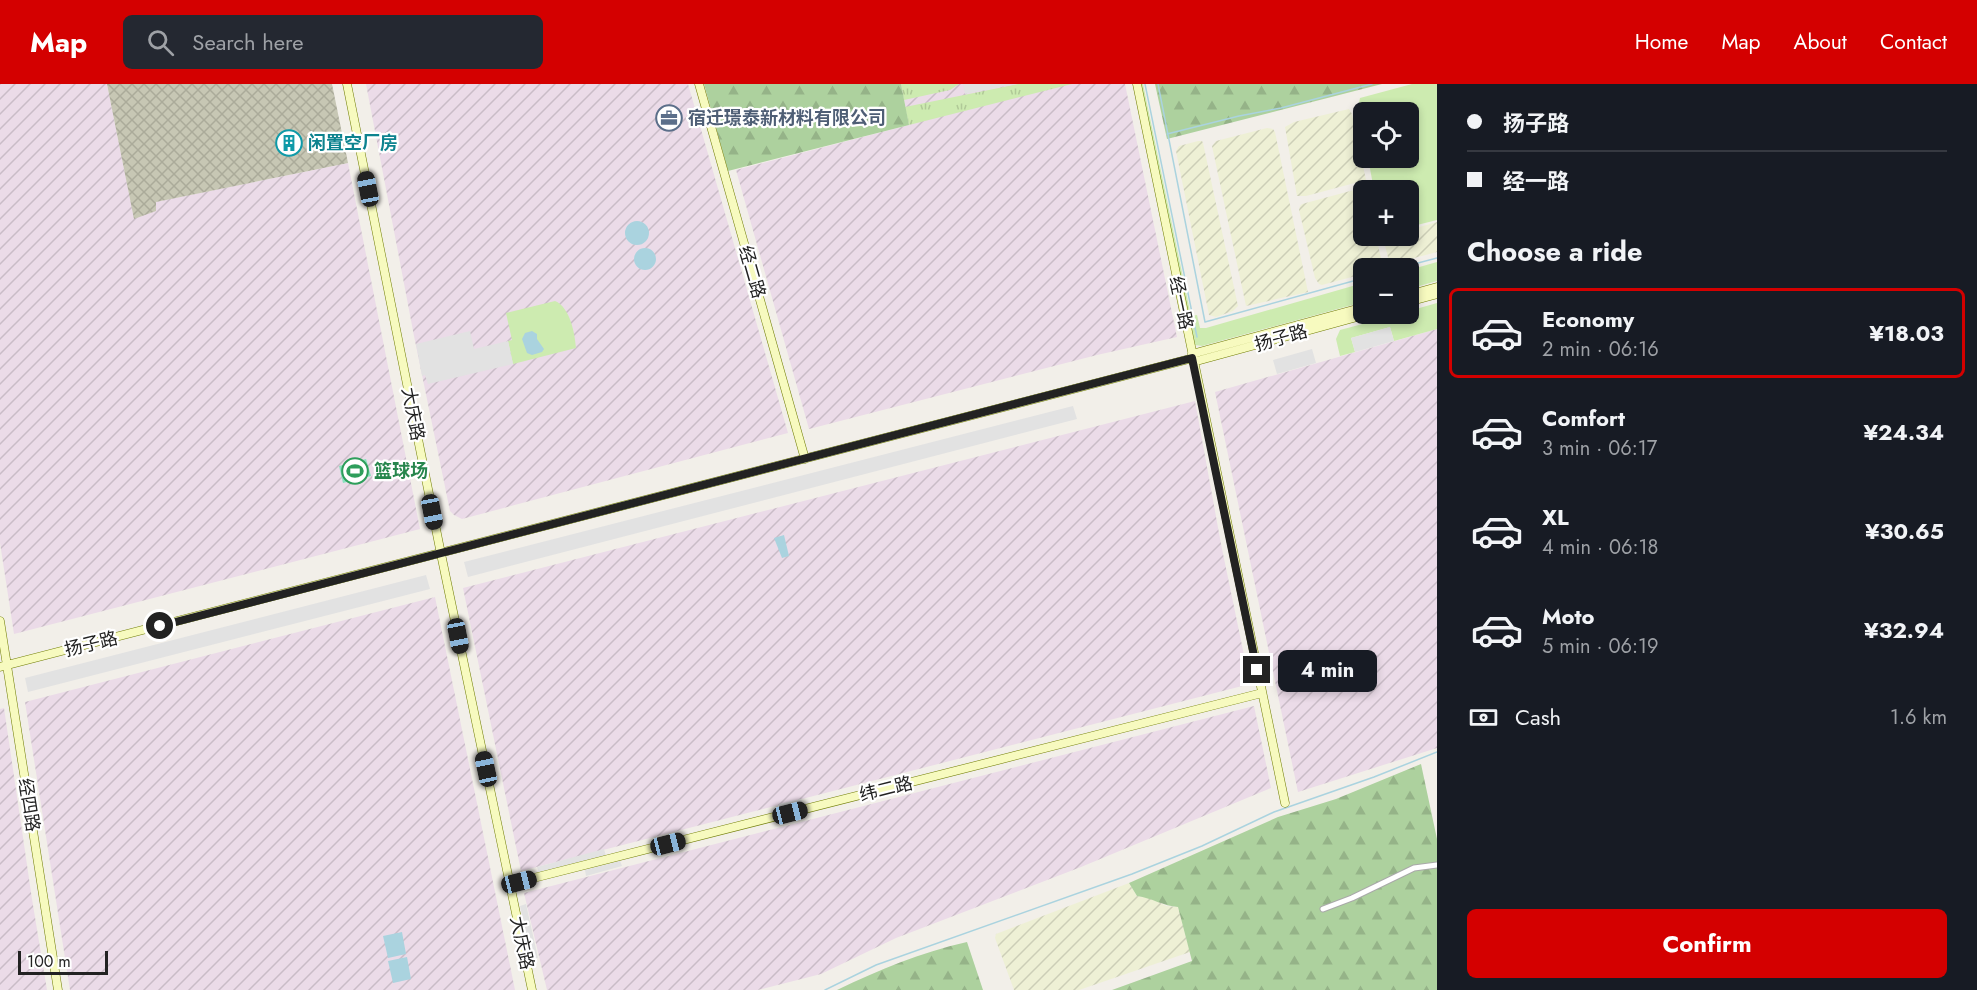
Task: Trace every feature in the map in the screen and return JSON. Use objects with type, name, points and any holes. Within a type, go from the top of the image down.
[{"type":"street","name":"大庆路","points":[[347,84],[441,554],[532,990]]},
{"type":"street","name":"经二路","points":[[699,84],[805,459]]},
{"type":"street","name":"经一路","points":[[1137,84],[1285,803]]},
{"type":"street","points":[[1419,292],[1437,287]]},
{"type":"street","points":[[1419,299],[1437,294]]},
{"type":"street","name":"扬子路","points":[[1193,358],[1353,310]]},
{"type":"street","name":"扬子路","points":[[3,666],[1353,318]]},
{"type":"street","name":"经四路","points":[[0,621],[3,666],[58,990]]},
{"type":"street","name":"纬二路","points":[[510,884],[1262,693]]},
{"type":"street","points":[[1323,909],[1352,898],[1414,868],[1437,865]]},
{"type":"shaded area","points":[[0,84],[107,84],[134,218],[155,202],[348,163],[420,529],[14,634],[0,543]]},
{"type":"shaded area","points":[[107,84],[332,84],[348,163],[156,202],[156,211],[134,219]]},
{"type":"shaded area","points":[[366,84],[688,84],[788,433],[462,519],[454,515],[450,511],[414,336]]},
{"type":"shaded area","points":[[901,84],[1125,84],[1177,337],[1097,355],[809,429],[736,170],[909,125]]},
{"type":"shaded area","points":[[963,84],[1017,84],[965,94]]},
{"type":"shaded area","points":[[1349,109],[1353,119],[1353,168],[1363,168],[1366,180],[1353,180],[1353,183],[1306,196],[1297,196],[1285,127],[1294,122]]},
{"type":"shaded area","points":[[1267,128],[1275,132],[1308,292],[1246,306],[1212,146],[1216,141]]},
{"type":"shaded area","points":[[1198,141],[1203,143],[1238,306],[1233,311],[1216,317],[1209,315],[1176,151],[1179,146]]},
{"type":"shaded area","points":[[1353,190],[1353,246],[1378,246],[1381,258],[1353,258],[1353,277],[1319,284],[1315,278],[1299,210],[1302,204]]},
{"type":"shaded area","points":[[1437,222],[1437,252],[1414,258],[1388,258],[1385,246],[1419,246],[1419,227]]},
{"type":"shaded area","points":[[1390,327],[1394,341],[1355,352],[1351,338]]},
{"type":"shaded area","points":[[1437,329],[1437,748],[1298,792],[1215,392]]},
{"type":"shaded area","points":[[470,331],[474,349],[508,341],[513,364],[428,384],[425,375],[422,376],[416,344]]},
{"type":"shaded area","points":[[1312,349],[1316,363],[1277,374],[1273,360]]},
{"type":"shaded area","points":[[1195,401],[1250,684],[521,871],[463,588]]},
{"type":"shaded area","points":[[1073,406],[1077,419],[468,577],[464,562]]},
{"type":"shaded area","points":[[426,575],[430,589],[28,692],[25,678]]},
{"type":"shaded area","points":[[435,597],[515,990],[70,990],[25,702]]},
{"type":"shaded area","points":[[1254,706],[1271,788],[1081,867],[896,938],[821,974],[758,990],[547,990],[524,893]]},
{"type":"shaded area","points":[[4,708],[47,990],[0,990],[0,709]]},
{"type":"shaded area","points":[[801,799],[803,805],[781,811],[779,804]]},
{"type":"shaded area","points":[[604,849],[606,856],[539,873],[537,867]]},
{"type":"shaded area","points":[[620,861],[622,866],[586,876],[585,870]]},
{"type":"shaded area","points":[[1129,883],[1137,896],[1151,898],[1166,906],[1178,907],[1190,952],[1079,990],[1014,990],[995,938],[996,934]]},
{"type":"shaded area","points":[[526,904],[538,958],[532,959],[520,906]]},
{"type":"green space","points":[[704,84],[901,84],[909,125],[728,171]]},
{"type":"green space","points":[[901,84],[959,84],[950,90],[904,100]]},
{"type":"green space","points":[[1018,84],[1072,84],[909,125],[905,107]]},
{"type":"green space","points":[[1140,84],[1143,84],[1191,316],[1197,315],[1200,328],[1353,286],[1353,305],[1202,346],[1195,345]]},
{"type":"green space","points":[[1155,84],[1382,84],[1167,139]]},
{"type":"green space","points":[[1412,84],[1437,84],[1437,220],[1419,224],[1419,180],[1372,180],[1370,168],[1419,168],[1419,102],[1359,102],[1360,98]]},
{"type":"green space","points":[[1437,262],[1437,281],[1419,286],[1419,267]]},
{"type":"green space","points":[[555,301],[568,315],[576,348],[513,364],[508,341],[512,340],[506,313]]},
{"type":"green space","points":[[1437,303],[1437,329],[1394,341],[1390,327],[1351,338],[1355,352],[1340,356],[1336,339],[1340,330],[1362,324],[1419,324],[1419,308]]},
{"type":"green space","name":"篮球场","points":[[366,459],[371,476],[343,483],[339,466]]},
{"type":"green space","points":[[1421,764],[1437,839],[1437,990],[1112,990],[1192,961],[1178,907],[1137,896],[1129,883],[1278,817],[1336,799]]},
{"type":"green space","points":[[967,942],[983,990],[837,990],[900,962]]},
{"type":"water","points":[[637,221],[642,222],[648,228],[648,238],[642,244],[637,245],[632,244],[626,238],[625,233],[626,228],[632,222]]},
{"type":"water","points":[[645,248],[653,251],[656,259],[653,267],[645,270],[637,267],[634,259],[637,251]]},
{"type":"water","points":[[532,331],[537,334],[537,339],[544,349],[532,355],[527,353],[522,339],[525,333]]},
{"type":"water","points":[[784,535],[789,556],[782,558],[774,538]]},
{"type":"water","points":[[402,932],[406,954],[388,958],[383,936]]},
{"type":"water","points":[[407,957],[411,979],[393,983],[388,961]]},
{"type":"waterway","points":[[1145,84],[1197,337]]},
{"type":"waterway","points":[[1158,84],[1205,322],[1353,281]]},
{"type":"waterway","points":[[1167,134],[1372,84]]},
{"type":"waterway","points":[[1419,263],[1437,258]]},
{"type":"waterway","points":[[825,990],[876,965],[1132,874],[1202,846],[1274,812],[1437,752]]},
{"type":"place","name":"宿迁璟泰新材料有限公司","points":[[669,118]]},
{"type":"place","name":"闲置空厂房","points":[[289,143]]},
{"type":"place","name":"篮球场","points":[[355,471]]},
{"type":"route","points":[[160,626],[1192,358],[1257,670]]}]
